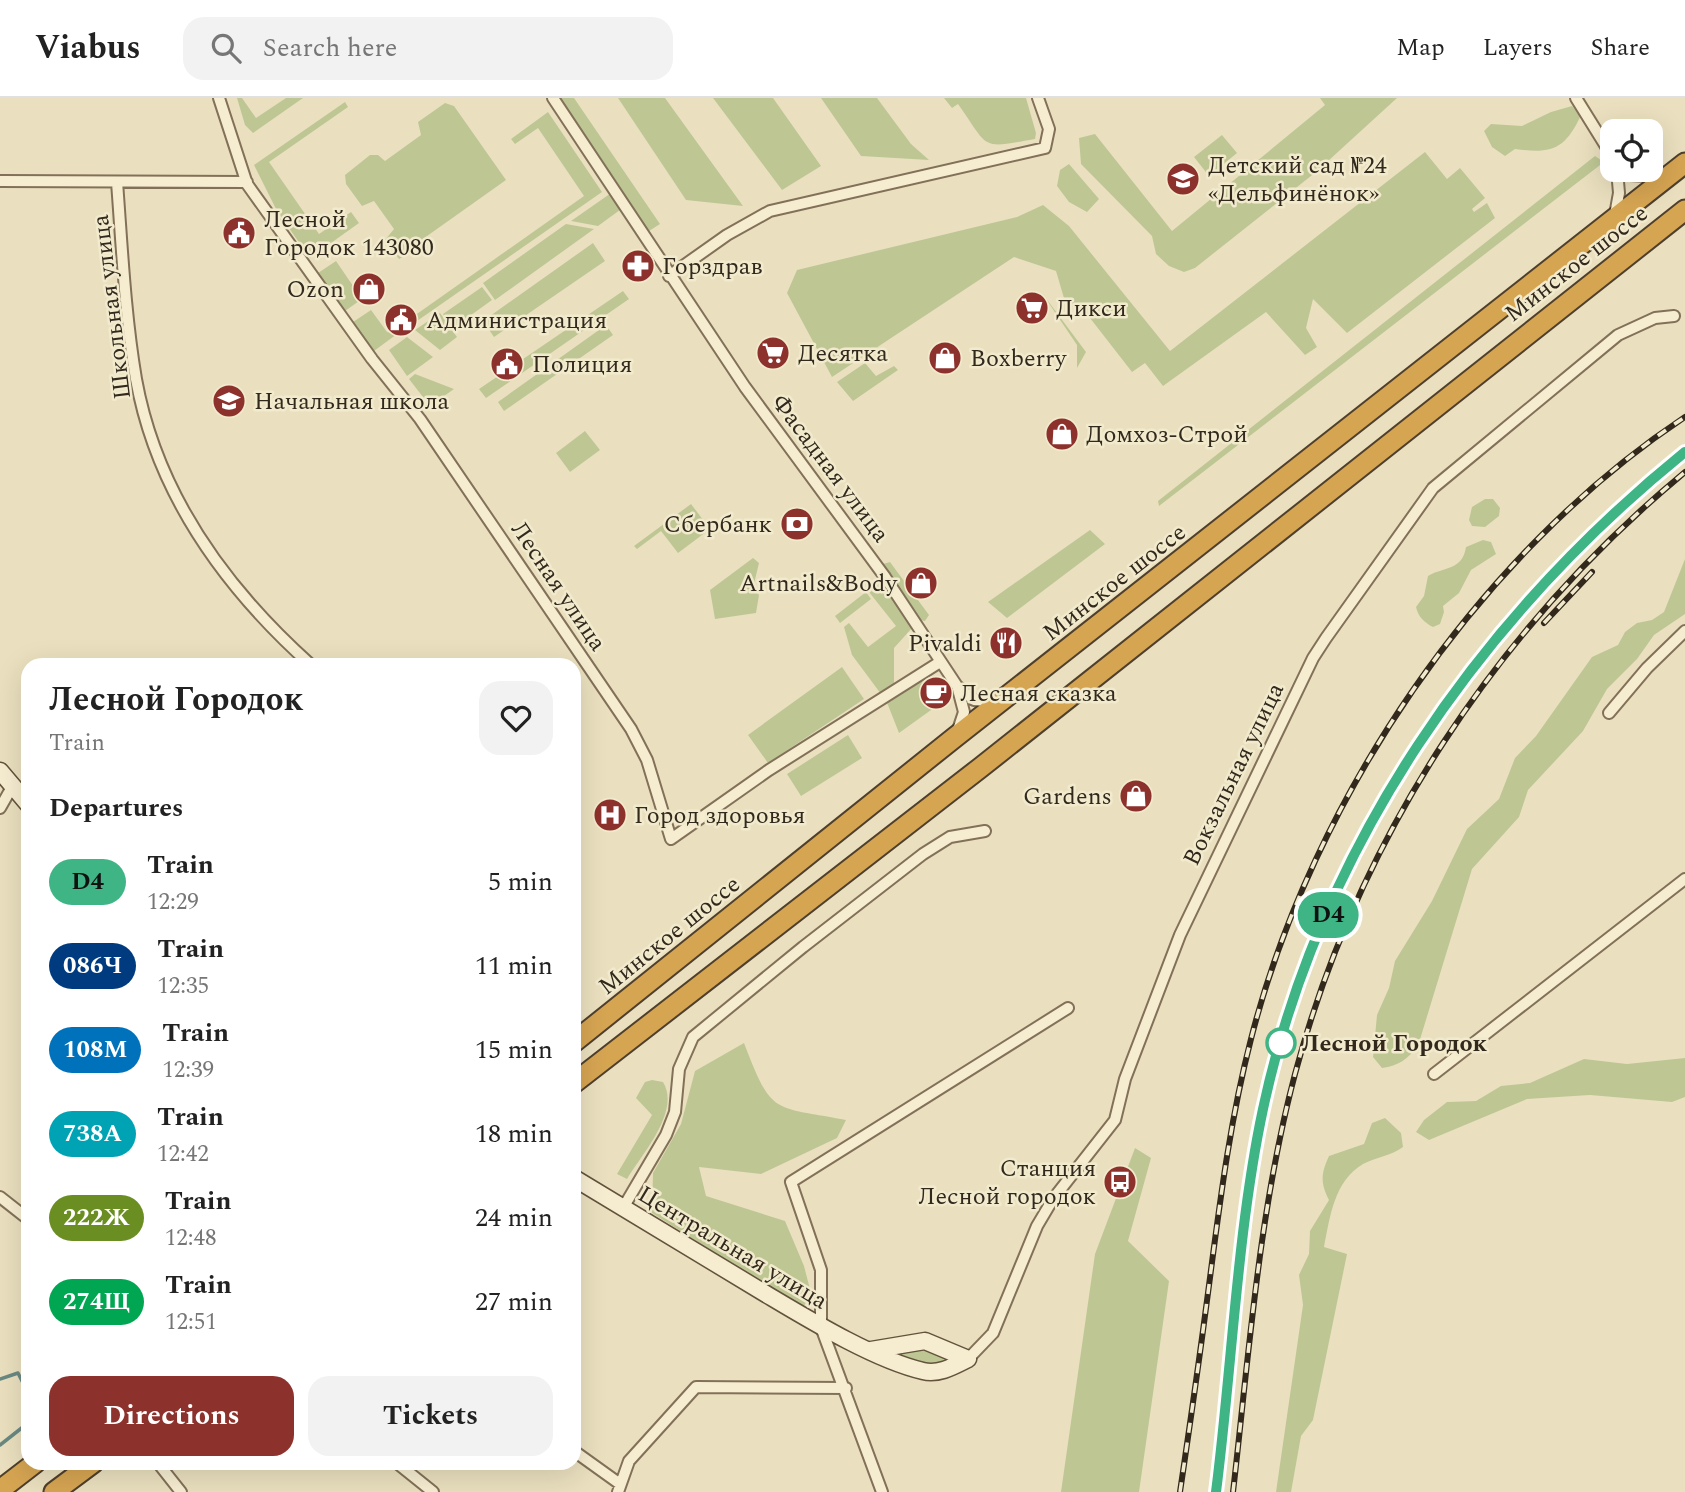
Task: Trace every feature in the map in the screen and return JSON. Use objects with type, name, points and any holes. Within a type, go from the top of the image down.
[{"type":"highway","name":"Минское шоссе","points":[[581,1036],[954,738],[1685,163]]},
{"type":"highway","name":"Минское шоссе","points":[[581,1078],[980,768],[1685,209]]},
{"type":"highway","points":[[0,1490],[26,1470]]},
{"type":"highway","points":[[54,1492],[84,1470]]},
{"type":"street","name":"Лесная улица","points":[[219,98],[247,182],[364,348],[427,430],[631,729],[647,760],[671,839],[768,770],[940,662]]},
{"type":"street","name":"Фасадная улица","points":[[552,98],[648,238],[669,276],[772,425],[885,577],[957,686],[980,702],[1001,702]]},
{"type":"street","points":[[669,276],[727,234],[770,211],[1045,148],[1049,129],[1038,98]]},
{"type":"street","points":[[1576,98],[1600,137]]},
{"type":"street","points":[[1663,177],[1668,177]]},
{"type":"street","points":[[0,181],[247,182]]},
{"type":"street","name":"Школьная улица","points":[[117,182],[136,379],[160,456],[198,540],[238,593],[276,634],[303,658]]},
{"type":"street","points":[[1615,219],[1618,182]]},
{"type":"street","name":"Вокзальная улица","points":[[968,1359],[993,1332],[1037,1226],[1053,1199],[1115,1120],[1125,1079],[1180,935],[1313,658],[1326,638],[1433,488],[1618,335],[1655,318],[1674,316]]},
{"type":"street","points":[[1609,713],[1647,668],[1685,631]]},
{"type":"street","name":"Фасадная улица","points":[[954,738],[964,712],[957,686]]},
{"type":"street","points":[[0,771],[21,797]]},
{"type":"street","points":[[0,808],[12,787]]},
{"type":"street","points":[[623,1208],[675,1112],[679,1069],[694,1037],[803,947],[923,854],[950,837],[985,831]]},
{"type":"street","points":[[1434,1074],[1685,880]]},
{"type":"street","points":[[882,1492],[846,1388],[821,1327],[821,1270],[791,1182],[1068,1008]]},
{"type":"street","name":"Центральная улица","points":[[581,1182],[821,1327],[871,1350],[925,1372],[948,1369],[968,1359]]},
{"type":"street","points":[[0,1197],[21,1214]]},
{"type":"street","points":[[871,1350],[925,1340],[968,1359]]},
{"type":"street","points":[[581,1457],[619,1488],[629,1461],[696,1387],[846,1388]]},
{"type":"street","points":[[164,1470],[181,1492]]},
{"type":"street","points":[[406,1470],[433,1492]]},
{"type":"street","points":[[165,1492],[172,1480]]},
{"type":"green space","points":[[237,98],[242,98],[256,118],[286,98],[303,98],[253,133],[245,125]]},
{"type":"green space","points":[[558,98],[574,98],[660,224],[649,231]]},
{"type":"green space","points":[[618,98],[665,98],[743,206],[686,200]]},
{"type":"green space","points":[[713,98],[773,98],[821,166],[782,190]]},
{"type":"green space","points":[[821,98],[877,98],[911,144],[929,160],[861,156]]},
{"type":"green space","points":[[944,98],[1026,98],[1036,133],[1035,139],[1004,144],[987,142],[958,104],[952,108]]},
{"type":"green space","points":[[1320,98],[1397,98],[1316,172],[1195,268],[1184,272],[1169,266],[1156,254],[1152,236],[1081,164],[1079,138],[1095,134],[1172,231],[1325,105]]},
{"type":"green space","points":[[345,102],[348,107],[269,162],[319,234],[351,212],[359,223],[310,258],[277,211],[254,165]]},
{"type":"green space","points":[[445,103],[454,106],[506,180],[420,241],[422,246],[399,259],[385,240],[394,229],[374,201],[362,206],[346,184],[345,175],[370,155],[378,155],[385,161],[421,135],[418,122]]},
{"type":"green space","points":[[1572,106],[1581,115],[1575,127],[1563,142],[1547,150],[1515,149],[1505,156],[1492,147],[1484,131],[1491,124],[1522,126],[1551,112]]},
{"type":"green space","points":[[548,112],[602,192],[417,321],[414,316],[584,196],[538,128],[515,144],[511,139]]},
{"type":"green space","points":[[1222,135],[1237,153],[1209,176],[1194,157]]},
{"type":"green space","points":[[1425,152],[1447,179],[1460,168],[1485,198],[1472,209],[1474,212],[1487,203],[1495,218],[1347,333],[1313,299],[1306,328],[1317,347],[1305,355],[1266,312],[1163,386],[1145,363],[1132,372],[1083,309],[1066,305],[1056,271],[1014,257],[832,377],[787,293],[797,270],[1017,217],[1043,205],[1069,226],[1170,351]]},
{"type":"green space","points":[[1595,156],[1600,159],[1600,165],[1159,506],[1158,501]]},
{"type":"green space","points":[[1069,164],[1099,199],[1087,212],[1069,202],[1057,186],[1060,170]]},
{"type":"green space","points":[[614,191],[624,207],[598,226],[571,221]]},
{"type":"green space","points":[[566,224],[594,229],[495,300],[483,283]]},
{"type":"green space","points":[[593,243],[605,261],[494,337],[483,321]]},
{"type":"green space","points":[[336,261],[362,299],[345,311],[318,273]]},
{"type":"green space","points":[[482,287],[492,300],[453,328],[443,314]]},
{"type":"green space","points":[[623,291],[629,299],[486,398],[479,389]]},
{"type":"green space","points":[[1042,293],[1086,352],[1077,368],[1077,345]]},
{"type":"green space","points":[[371,310],[387,332],[397,334],[374,351],[353,322]]},
{"type":"green space","points":[[440,313],[457,337],[440,350],[415,330]]},
{"type":"green space","points":[[606,325],[613,335],[504,411],[498,402]]},
{"type":"green space","points":[[407,337],[433,357],[407,376],[389,350]]},
{"type":"green space","points":[[865,363],[876,376],[894,366],[898,370],[853,401],[837,382]]},
{"type":"green space","points":[[415,374],[454,389],[430,406],[409,379]]},
{"type":"green space","points":[[585,431],[600,450],[570,472],[556,453]]},
{"type":"green space","points":[[1485,499],[1493,499],[1500,508],[1499,516],[1485,527],[1472,526],[1469,520],[1472,507]]},
{"type":"green space","points":[[691,504],[710,529],[678,553],[661,531],[637,549],[634,546]]},
{"type":"green space","points":[[1090,530],[1105,544],[1007,618],[988,602]]},
{"type":"green space","points":[[1483,540],[1491,542],[1496,554],[1471,570],[1459,593],[1443,606],[1440,624],[1433,627],[1425,622],[1416,607],[1424,596],[1428,576],[1457,564],[1466,547]]},
{"type":"green space","points":[[753,558],[759,563],[753,588],[759,595],[756,613],[715,619],[710,590]]},
{"type":"green space","points":[[1685,559],[1685,614],[1654,635],[1637,659],[1607,689],[1583,731],[1528,790],[1519,817],[1472,869],[1418,1046],[1402,1061],[1382,1068],[1373,1057],[1377,1015],[1389,988],[1395,961],[1432,901],[1467,829],[1499,799],[1515,758],[1536,736],[1592,657],[1618,645],[1625,632],[1637,623],[1652,620],[1664,612]]},
{"type":"green space","points":[[890,562],[929,615],[925,621],[920,620],[883,569],[883,564]]},
{"type":"green space","points":[[881,582],[912,628],[894,648],[894,686],[881,694],[852,655],[844,627],[849,623],[868,647],[896,626],[869,592]]},
{"type":"green space","points":[[866,592],[871,599],[840,623],[835,616]]},
{"type":"green space","points":[[842,667],[864,699],[768,763],[748,735]]},
{"type":"green space","points":[[922,681],[938,705],[899,733],[886,700]]},
{"type":"green space","points":[[848,735],[862,758],[801,796],[787,774]]},
{"type":"green space","points":[[744,1043],[761,1084],[778,1104],[789,1109],[846,1120],[837,1138],[761,1174],[699,1167],[706,1196],[785,1221],[804,1266],[811,1293],[803,1308],[652,1213],[653,1173],[681,1124],[695,1071]]},
{"type":"green space","points":[[1685,1058],[1685,1097],[1672,1102],[1590,1095],[1527,1099],[1429,1140],[1416,1132],[1424,1120],[1447,1102],[1476,1101],[1501,1086],[1530,1083],[1584,1059],[1627,1064]]},
{"type":"green space","points":[[645,1082],[663,1082],[667,1093],[667,1106],[650,1145],[627,1179],[617,1174],[652,1115],[636,1098]]},
{"type":"green space","points":[[1385,1118],[1401,1133],[1403,1147],[1363,1164],[1353,1171],[1339,1190],[1324,1247],[1347,1254],[1313,1420],[1301,1436],[1291,1492],[1276,1492],[1303,1305],[1299,1275],[1309,1254],[1310,1231],[1329,1200],[1323,1183],[1324,1168],[1329,1156],[1364,1144],[1372,1123]]},
{"type":"green space","points":[[1135,1148],[1151,1158],[1128,1241],[1169,1281],[1139,1492],[1061,1492],[1095,1254]]},
{"type":"green space","points":[[920,1344],[953,1360],[927,1366],[893,1357],[889,1348]]},
{"type":"waterway","points":[[0,1379],[18,1373],[21,1379]]},
{"type":"waterway","points":[[0,1445],[21,1428]]},
{"type":"railway","points":[[1180,1492],[1224,1173],[1243,1072],[1279,949],[1315,860],[1361,773],[1413,690],[1473,611],[1538,538],[1609,473],[1685,417]]},
{"type":"railway","points":[[1216,1492],[1243,1250],[1263,1109],[1289,1013],[1324,920],[1367,830],[1418,745],[1476,664],[1540,588],[1610,517],[1685,452]]},
{"type":"railway","points":[[1233,1492],[1256,1282],[1272,1177],[1295,1074],[1322,987],[1356,902],[1397,821],[1443,743],[1496,669],[1554,599],[1617,533],[1685,472]]},
{"type":"railway","points":[[1544,623],[1592,572]]},
{"type":"train","name":"D4","points":[[1216,1492],[1255,1153],[1263,1109],[1304,968],[1326,918],[1395,781],[1463,679],[1542,583],[1605,520],[1685,452]]},
{"type":"place","name":"Детский сад №24 «Дельфинёнок»","points":[[1183,179]]},
{"type":"place","name":"Лесной Городок 143080","points":[[239,233]]},
{"type":"place","name":"Горздрав","points":[[638,266]]},
{"type":"place","name":"Ozon","points":[[369,289]]},
{"type":"place","name":"Дикси","points":[[1032,308]]},
{"type":"place","name":"Администрация","points":[[401,320]]},
{"type":"place","name":"Десятка","points":[[773,353]]},
{"type":"place","name":"Boxberry","points":[[945,358]]},
{"type":"place","name":"Полиция","points":[[507,364]]},
{"type":"place","name":"Начальная школа","points":[[229,401]]},
{"type":"place","name":"Домхоз-Строй","points":[[1062,434]]},
{"type":"place","name":"Сбербанк","points":[[797,524]]},
{"type":"place","name":"Artnails&Body","points":[[921,583]]},
{"type":"place","name":"Pivaldi","points":[[1006,643]]},
{"type":"place","name":"Лесная сказка","points":[[936,693]]},
{"type":"place","name":"Gardens","points":[[1136,796]]},
{"type":"place","name":"Город здоровья","points":[[610,815]]},
{"type":"place","name":"Лесной Городок","points":[[1281,1043]]},
{"type":"place","name":"Станция Лесной городок","points":[[1120,1182]]}]
